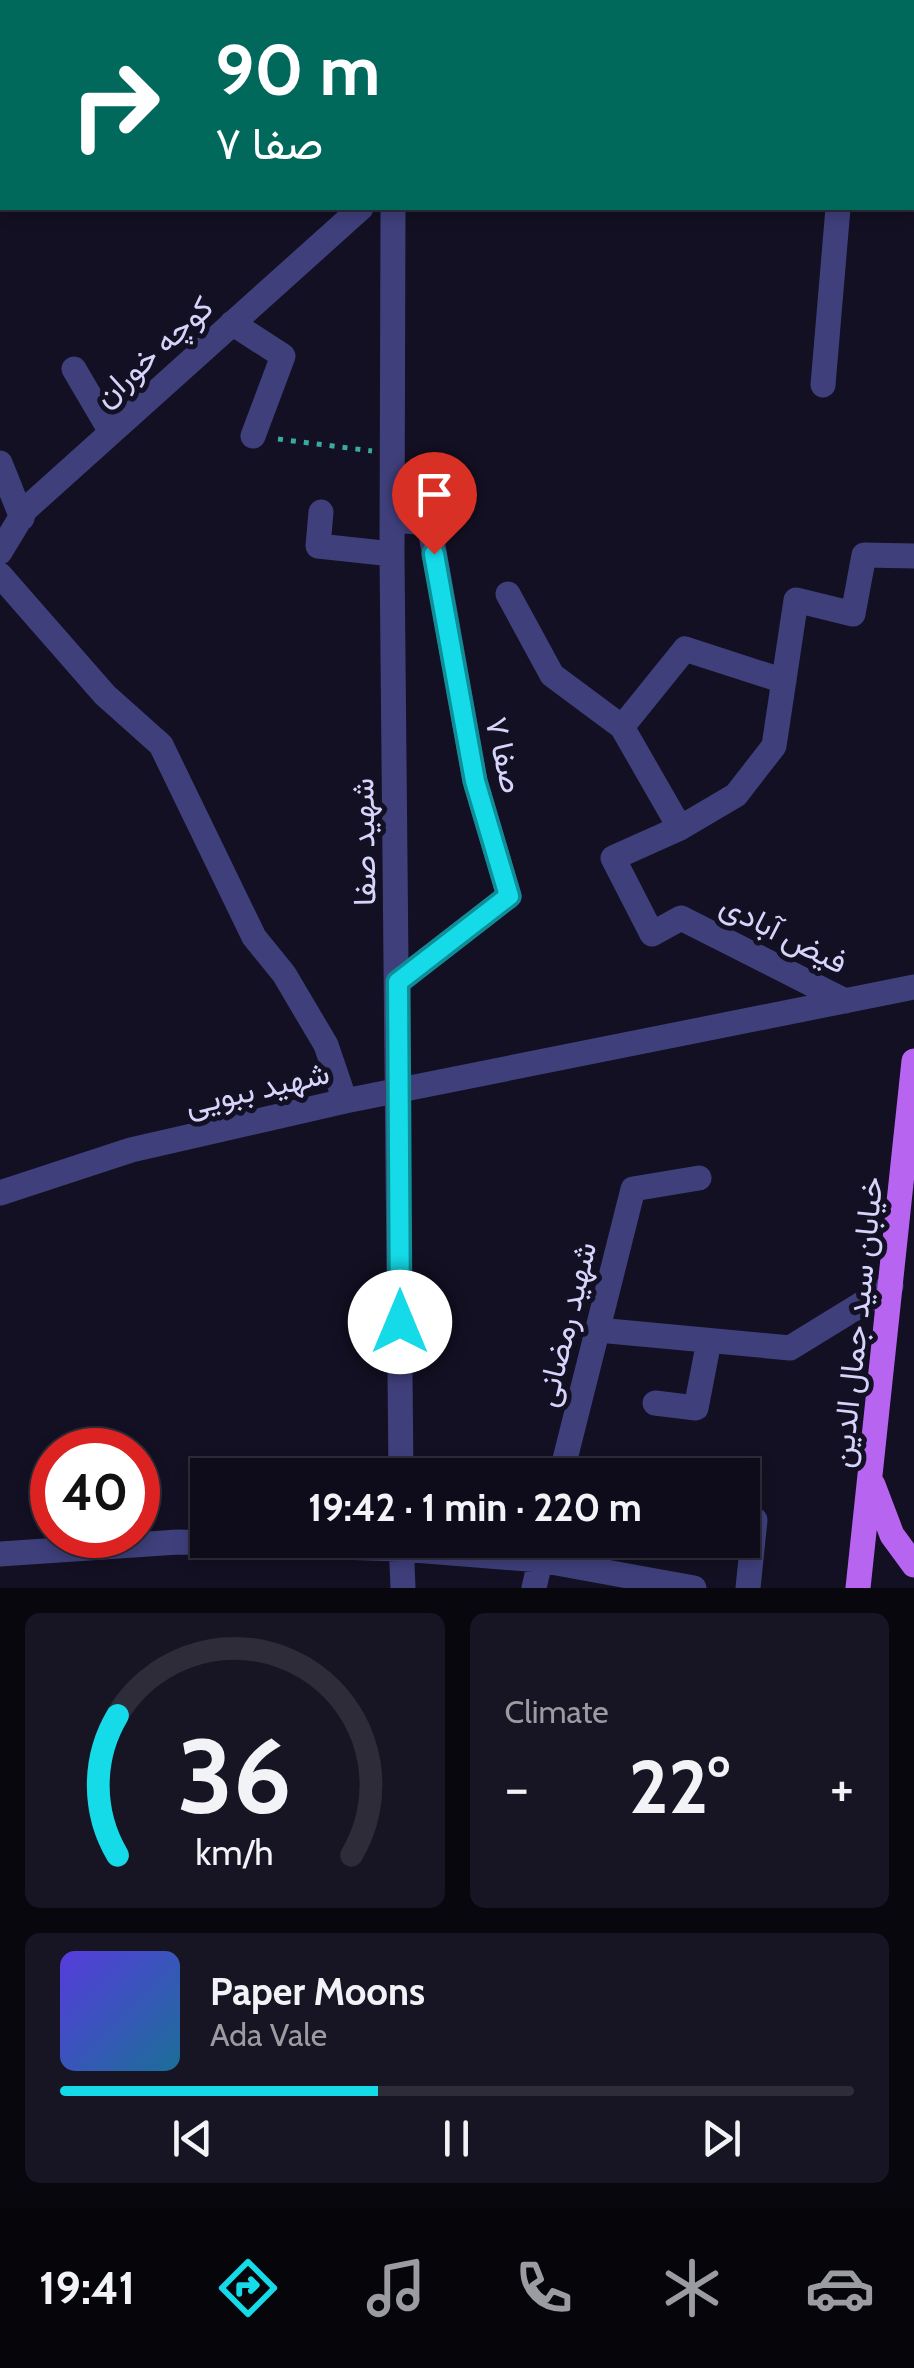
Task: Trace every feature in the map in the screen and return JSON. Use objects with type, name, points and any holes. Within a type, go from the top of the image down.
[{"type":"main road","name":"خیابان سید جمال الدین","points":[[858,1588],[891,1286],[908,1188],[914,1061]]},
{"type":"main road","points":[[872,1484],[892,1535],[914,1564]]},
{"type":"street","name":"کوچه خوران","points":[[0,552],[26,508],[360,210]]},
{"type":"street","name":"شهید صفا","points":[[392,210],[401,1458]]},
{"type":"street","points":[[822,385],[838,210]]},
{"type":"street","points":[[232,323],[282,356],[253,436]]},
{"type":"street","points":[[74,368],[111,432]]},
{"type":"street","points":[[0,463],[22,518]]},
{"type":"street","points":[[321,512],[318,546],[392,554]]},
{"type":"street","name":"صفا ۷","points":[[393,520],[429,523],[475,781],[509,896],[398,982]]},
{"type":"street","name":"فیض آبادی","points":[[845,1001],[681,918],[652,934],[612,858],[680,828],[736,795],[774,746],[796,600],[853,614],[864,555],[914,556]]},
{"type":"street","points":[[0,575],[105,695],[162,744],[254,937],[284,974],[326,1046],[345,1101]]},
{"type":"street","points":[[508,594],[552,675],[622,727],[680,828]]},
{"type":"street","points":[[622,727],[685,648],[784,682]]},
{"type":"street","name":"شهید ببویی","points":[[0,1193],[131,1150],[345,1101],[914,987]]},
{"type":"street","name":"شهید رمضانی","points":[[565,1458],[633,1189],[700,1178]]},
{"type":"street","points":[[598,1330],[790,1348],[891,1286]]},
{"type":"street","points":[[655,1404],[696,1408],[709,1340]]},
{"type":"street","points":[[0,1554],[190,1542]]},
{"type":"street","points":[[402,1558],[403,1588]]},
{"type":"street","points":[[534,1588],[540,1558]]},
{"type":"street","points":[[574,1558],[694,1588]]},
{"type":"street","points":[[748,1588],[752,1558]]},
{"type":"path","points":[[253,436],[394,453]]},
{"type":"route","points":[[400,1322],[398,982],[509,896],[475,781],[434,554]]}]
